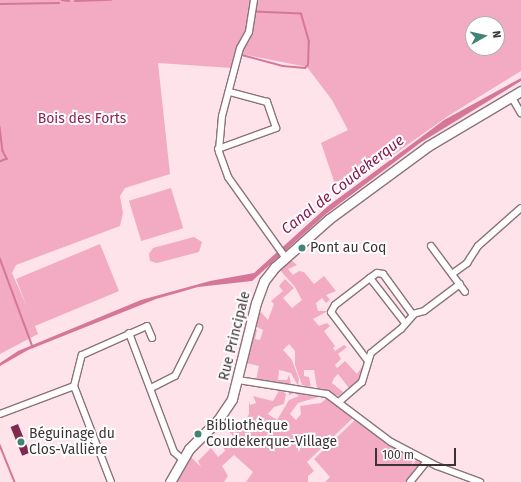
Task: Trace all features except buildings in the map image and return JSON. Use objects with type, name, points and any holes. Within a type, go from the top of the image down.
[{"type":"street","points":[[254,0],[248,35],[240,48],[221,119],[218,149],[228,177],[276,248],[284,255]]},
{"type":"street","name":"Rue Principale","points":[[170,482],[182,459],[223,414],[234,396],[261,288],[284,255],[329,219],[428,146],[521,91]]},
{"type":"street","points":[[218,149],[276,128],[267,102],[229,92]]},
{"type":"street","points":[[511,96],[521,113]]},
{"type":"street","points":[[452,274],[467,263],[478,246],[521,208]]},
{"type":"street","points":[[431,246],[465,292]]},
{"type":"street","points":[[368,361],[331,312],[335,305],[370,278],[382,272],[413,314]]},
{"type":"street","points":[[370,278],[405,323]]},
{"type":"street","points":[[340,401],[362,382],[371,353],[400,330],[413,314],[424,311],[460,284]]},
{"type":"street","points":[[111,482],[74,386],[83,353],[147,326],[152,338]]},
{"type":"street","points":[[151,388],[175,376],[199,328]]},
{"type":"street","points":[[129,333],[174,452],[182,459]]},
{"type":"street","points":[[238,380],[321,392],[340,401],[384,438],[427,461],[480,482]]},
{"type":"street","points":[[0,414],[74,386]]},
{"type":"street","points":[[410,482],[427,461]]},
{"type":"green space","name":"Bois des Forts","points":[[0,0],[521,0],[521,71],[448,116],[389,158],[336,187],[321,143],[348,130],[332,100],[307,67],[241,54],[232,68],[158,63],[170,174],[125,188],[120,196],[123,213],[120,226],[16,265],[12,273],[27,307],[16,279],[100,244],[119,291],[35,326],[38,334],[0,354]]},
{"type":"green space","points":[[171,188],[183,228],[141,241],[129,201]]},
{"type":"green space","points":[[194,237],[202,242],[199,252],[157,263],[150,261],[149,254],[153,248]]},
{"type":"green space","points":[[290,259],[297,265],[288,269],[293,275],[299,271],[304,272],[314,284],[324,276],[336,291],[326,295],[330,300],[326,303],[322,298],[316,303],[318,311],[328,311],[313,319],[319,326],[327,323],[330,326],[324,331],[335,346],[333,348],[335,351],[344,345],[347,347],[338,354],[341,359],[335,365],[337,368],[345,361],[357,374],[364,364],[359,379],[349,388],[338,374],[334,378],[332,383],[343,392],[339,396],[317,388],[314,370],[304,370],[304,376],[309,377],[311,387],[302,385],[295,365],[295,351],[289,344],[283,350],[292,360],[299,379],[298,386],[291,373],[279,370],[278,380],[287,380],[289,375],[291,384],[256,380],[259,366],[246,363],[254,329],[257,330],[255,339],[260,340],[263,330],[255,326],[259,310],[268,320],[274,304],[271,301],[283,291],[279,286],[285,279],[294,288],[283,298],[292,308],[302,300],[295,287],[279,269]]},
{"type":"green space","points":[[280,389],[286,394],[284,404],[274,407],[268,414],[277,420],[289,400],[299,396],[295,393],[289,395],[288,390],[322,396],[298,403],[290,414],[296,420],[301,414],[300,406],[321,403],[328,397],[355,416],[307,462],[314,471],[308,476],[308,482],[246,482],[253,472],[234,455],[222,466],[228,476],[224,482],[177,482],[191,457],[201,467],[198,461],[211,448],[218,457],[225,451],[223,446],[234,437],[224,426],[238,429],[241,422],[244,423],[249,414],[249,401],[250,405],[256,403],[253,396],[273,401]]},
{"type":"green space","points":[[357,418],[391,445],[413,457],[412,465],[417,459],[421,461],[406,482],[325,482],[330,477],[314,459]]},
{"type":"shaded area","points":[[521,78],[521,81],[420,143],[326,214],[252,281],[198,287],[156,299],[28,350],[0,366],[0,363],[18,351],[141,300],[210,281],[254,273],[328,206],[444,120]]},
{"type":"waterway","points":[[62,0],[69,1]]},
{"type":"waterway","points":[[75,1],[111,0]]},
{"type":"waterway","points":[[0,4],[59,3]]},
{"type":"waterway","points":[[242,55],[283,66],[305,68],[308,65],[309,42],[301,14],[255,12]]},
{"type":"waterway","points":[[0,127],[3,151],[7,159],[0,162]]},
{"type":"waterway","points":[[0,258],[33,347]]},
{"type":"waterway","points":[[0,445],[15,482]]},
{"type":"place","name":"Pont au Coq","points":[[302,248]]},
{"type":"place","name":"Bibliothèque Coudekerque-Village","points":[[198,434]]},
{"type":"place","name":"Béguinage du Clos-Vallière","points":[[21,442]]},
{"type":"water label","name":"Canal de Coudekerque","points":[[343,185]]}]
